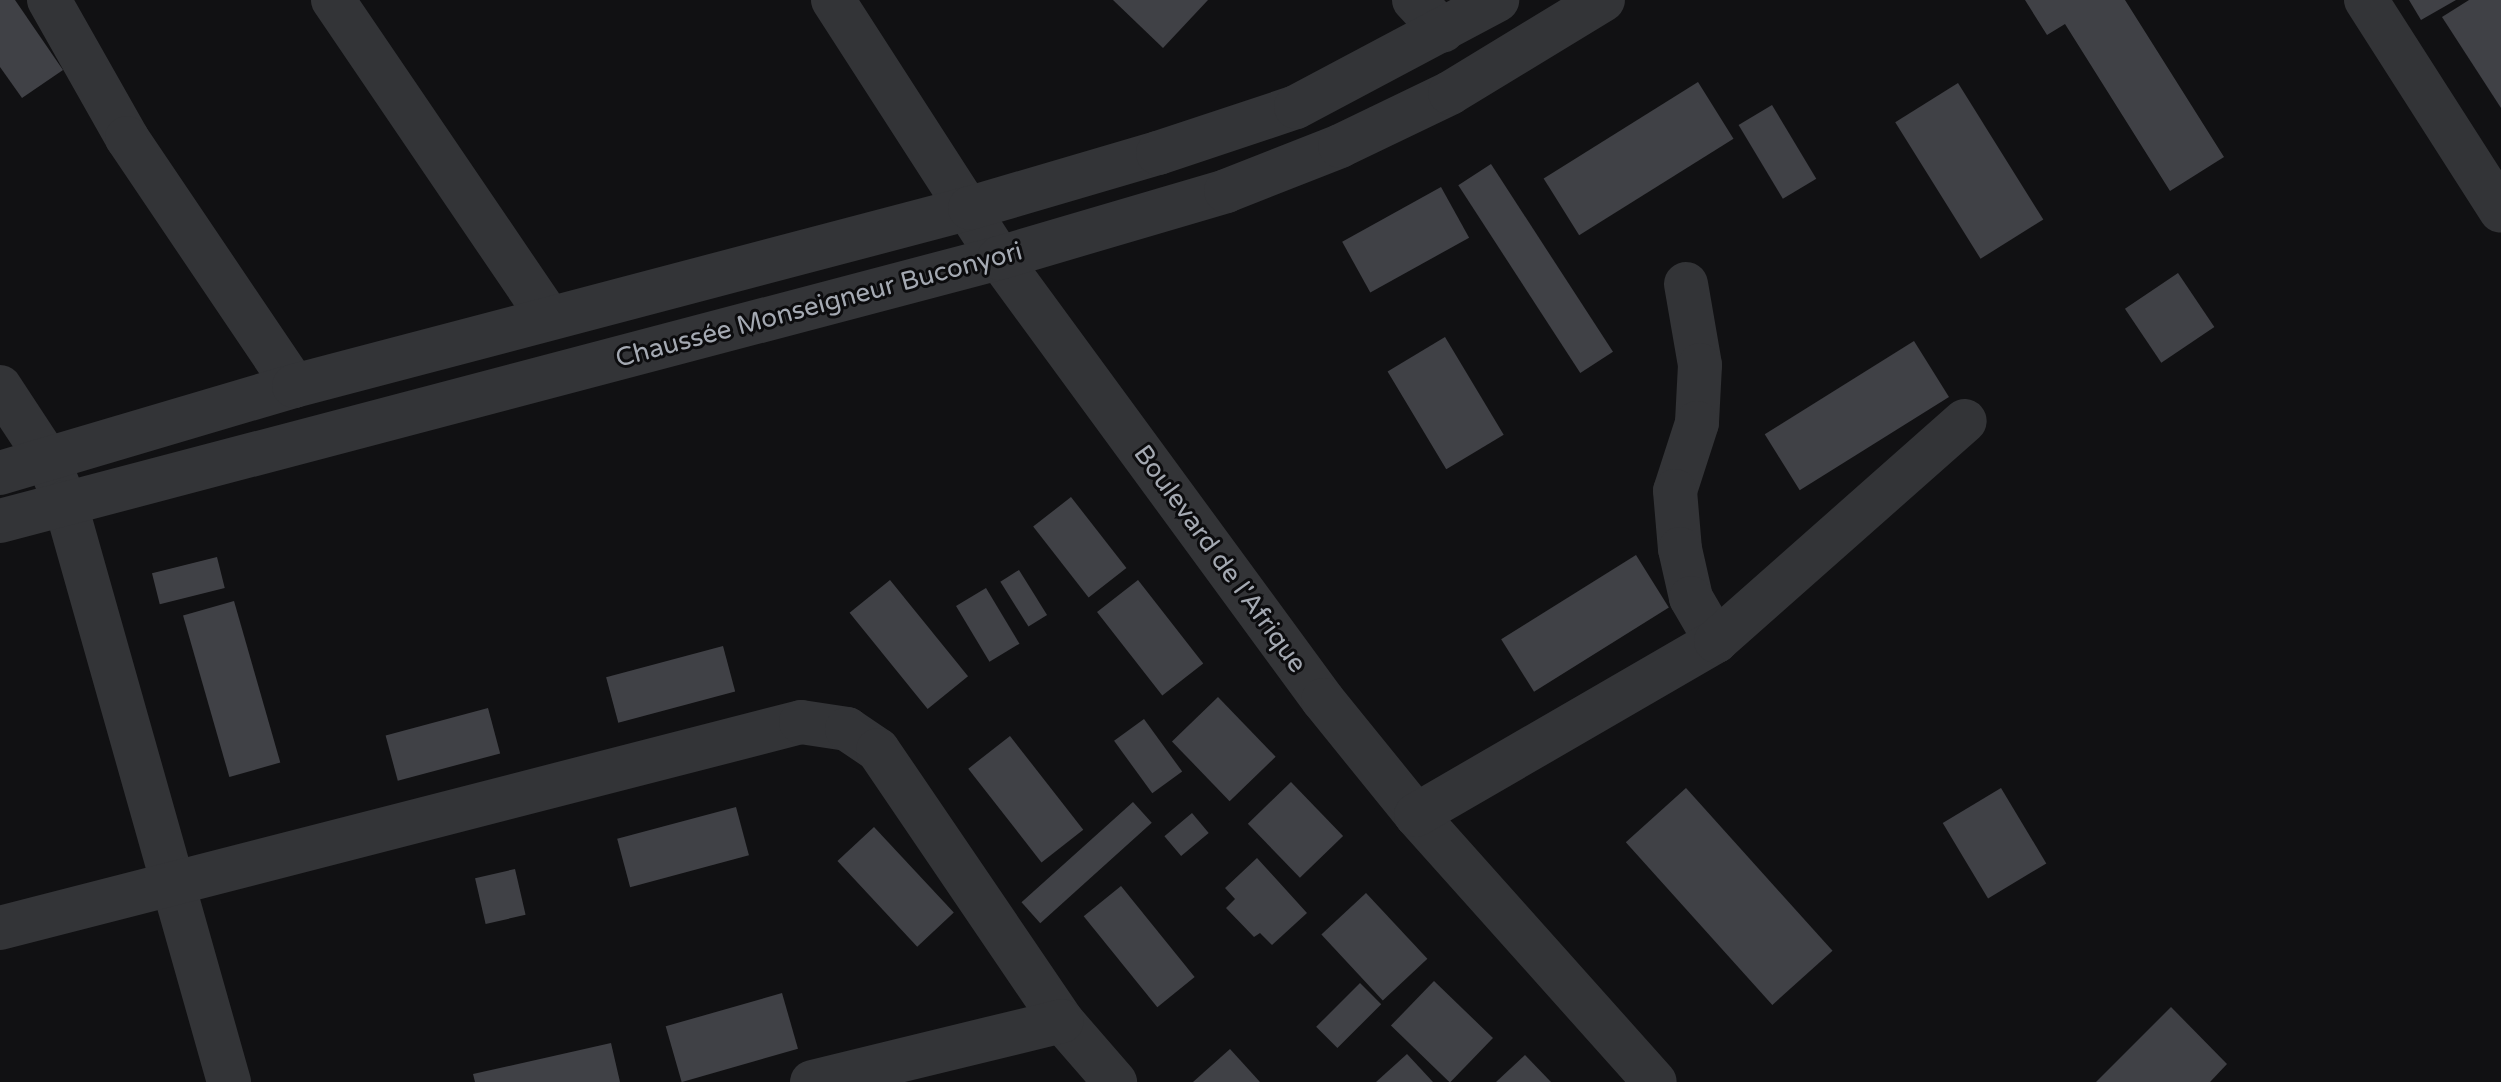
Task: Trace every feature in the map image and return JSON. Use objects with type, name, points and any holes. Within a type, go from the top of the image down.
[{"type":"street","points":[[49,0],[127,138],[294,386]]},
{"type":"street","points":[[333,0],[549,318]]},
{"type":"street","name":"Boulevard de l'Afrique","points":[[833,0],[970,208],[999,258],[1323,700],[1416,815],[1655,1082]]},
{"type":"street","points":[[1414,0],[1443,31]]},
{"type":"street","name":"Chaussée Monseigneur Buconyori","points":[[0,473],[294,386],[970,208],[1158,153],[1296,107],[1497,0]]},
{"type":"street","name":"Chaussée Monseigneur Buconyori","points":[[0,521],[999,258],[1226,191],[1340,146],[1450,93],[1603,0]]},
{"type":"street","points":[[2366,0],[2501,211]]},
{"type":"street","points":[[1686,284],[1700,365],[1697,423],[1675,491],[1680,549],[1691,598],[1716,641]]},
{"type":"street","points":[[0,387],[48,460],[65,502],[229,1082]]},
{"type":"street","points":[[1416,815],[1716,641],[1965,421]]},
{"type":"street","points":[[0,928],[801,722],[847,729],[878,750],[1062,1021],[1115,1082]]},
{"type":"street","points":[[812,1082],[1062,1021]]},
{"type":"building","points":[[0,0],[15,0],[63,70],[22,98],[0,67]]},
{"type":"building","points":[[1113,0],[1208,0],[1163,48]]},
{"type":"building","points":[[2025,0],[2125,0],[2224,157],[2170,191],[2065,24],[2047,35]]},
{"type":"building","points":[[2409,0],[2456,0],[2421,20]]},
{"type":"building","points":[[2469,0],[2501,0],[2501,108],[2442,17]]},
{"type":"building","points":[[1698,82],[1734,139],[1579,235],[1544,178]]},
{"type":"building","points":[[1958,83],[2043,220],[1981,259],[1895,122]]},
{"type":"building","points":[[1772,105],[1816,179],[1783,199],[1739,125]]},
{"type":"building","points":[[1491,164],[1613,352],[1580,373],[1458,185]]},
{"type":"building","points":[[1441,187],[1469,238],[1370,293],[1342,242]]},
{"type":"building","points":[[2178,273],[2214,327],[2161,363],[2125,309]]},
{"type":"building","points":[[1445,337],[1504,435],[1446,469],[1388,372]]},
{"type":"building","points":[[1914,341],[1949,397],[1800,490],[1765,434]]},
{"type":"building","points":[[1071,497],[1126,568],[1089,597],[1033,527]]},
{"type":"building","points":[[1636,555],[1669,608],[1534,692],[1501,639]]},
{"type":"building","points":[[217,557],[225,588],[160,604],[152,573]]},
{"type":"building","points":[[1019,570],[1047,615],[1028,627],[1000,582]]},
{"type":"building","points":[[890,580],[968,676],[928,709],[850,613]]},
{"type":"building","points":[[1138,580],[1203,664],[1162,696],[1097,612]]},
{"type":"building","points":[[986,588],[1019,644],[989,662],[956,606]]},
{"type":"building","points":[[234,601],[280,762],[229,777],[183,616]]},
{"type":"building","points":[[723,646],[735,691],[618,723],[606,677]]},
{"type":"building","points":[[1218,697],[1276,757],[1230,801],[1172,741]]},
{"type":"building","points":[[488,708],[500,753],[398,781],[386,735]]},
{"type":"building","points":[[1144,719],[1182,772],[1152,793],[1114,741]]},
{"type":"building","points":[[1010,736],[1083,830],[1041,862],[968,769]]},
{"type":"building","points":[[1291,782],[1343,836],[1300,878],[1248,824]]},
{"type":"building","points":[[1686,788],[1833,951],[1772,1005],[1626,842]]},
{"type":"building","points":[[2001,788],[2046,863],[1988,898],[1943,823]]},
{"type":"building","points":[[1133,802],[1152,823],[1040,923],[1022,902]]},
{"type":"building","points":[[736,807],[749,855],[630,887],[617,839]]},
{"type":"building","points":[[1192,813],[1209,833],[1181,856],[1164,836]]},
{"type":"building","points":[[874,827],[954,913],[917,947],[837,861]]},
{"type":"building","points":[[1257,858],[1307,913],[1272,945],[1260,933],[1254,937],[1226,908],[1235,899],[1225,888]]},
{"type":"building","points":[[515,869],[526,915],[486,924],[475,878]]},
{"type":"building","points":[[1121,886],[1195,977],[1157,1007],[1084,916]]},
{"type":"building","points":[[1366,893],[1427,959],[1383,1000],[1321,935]]},
{"type":"building","points":[[1434,981],[1493,1038],[1449,1082],[1391,1026]]},
{"type":"building","points":[[1360,983],[1381,1004],[1337,1048],[1316,1027]]},
{"type":"building","points":[[782,993],[798,1049],[682,1082],[666,1026]]},
{"type":"building","points":[[2171,1007],[2227,1064],[2210,1082],[2096,1082]]},
{"type":"building","points":[[611,1043],[620,1082],[475,1082],[473,1074]]},
{"type":"building","points":[[1230,1049],[1260,1082],[1193,1082]]},
{"type":"building","points":[[1407,1054],[1433,1082],[1376,1082]]},
{"type":"building","points":[[1525,1055],[1551,1082],[1496,1082]]}]
